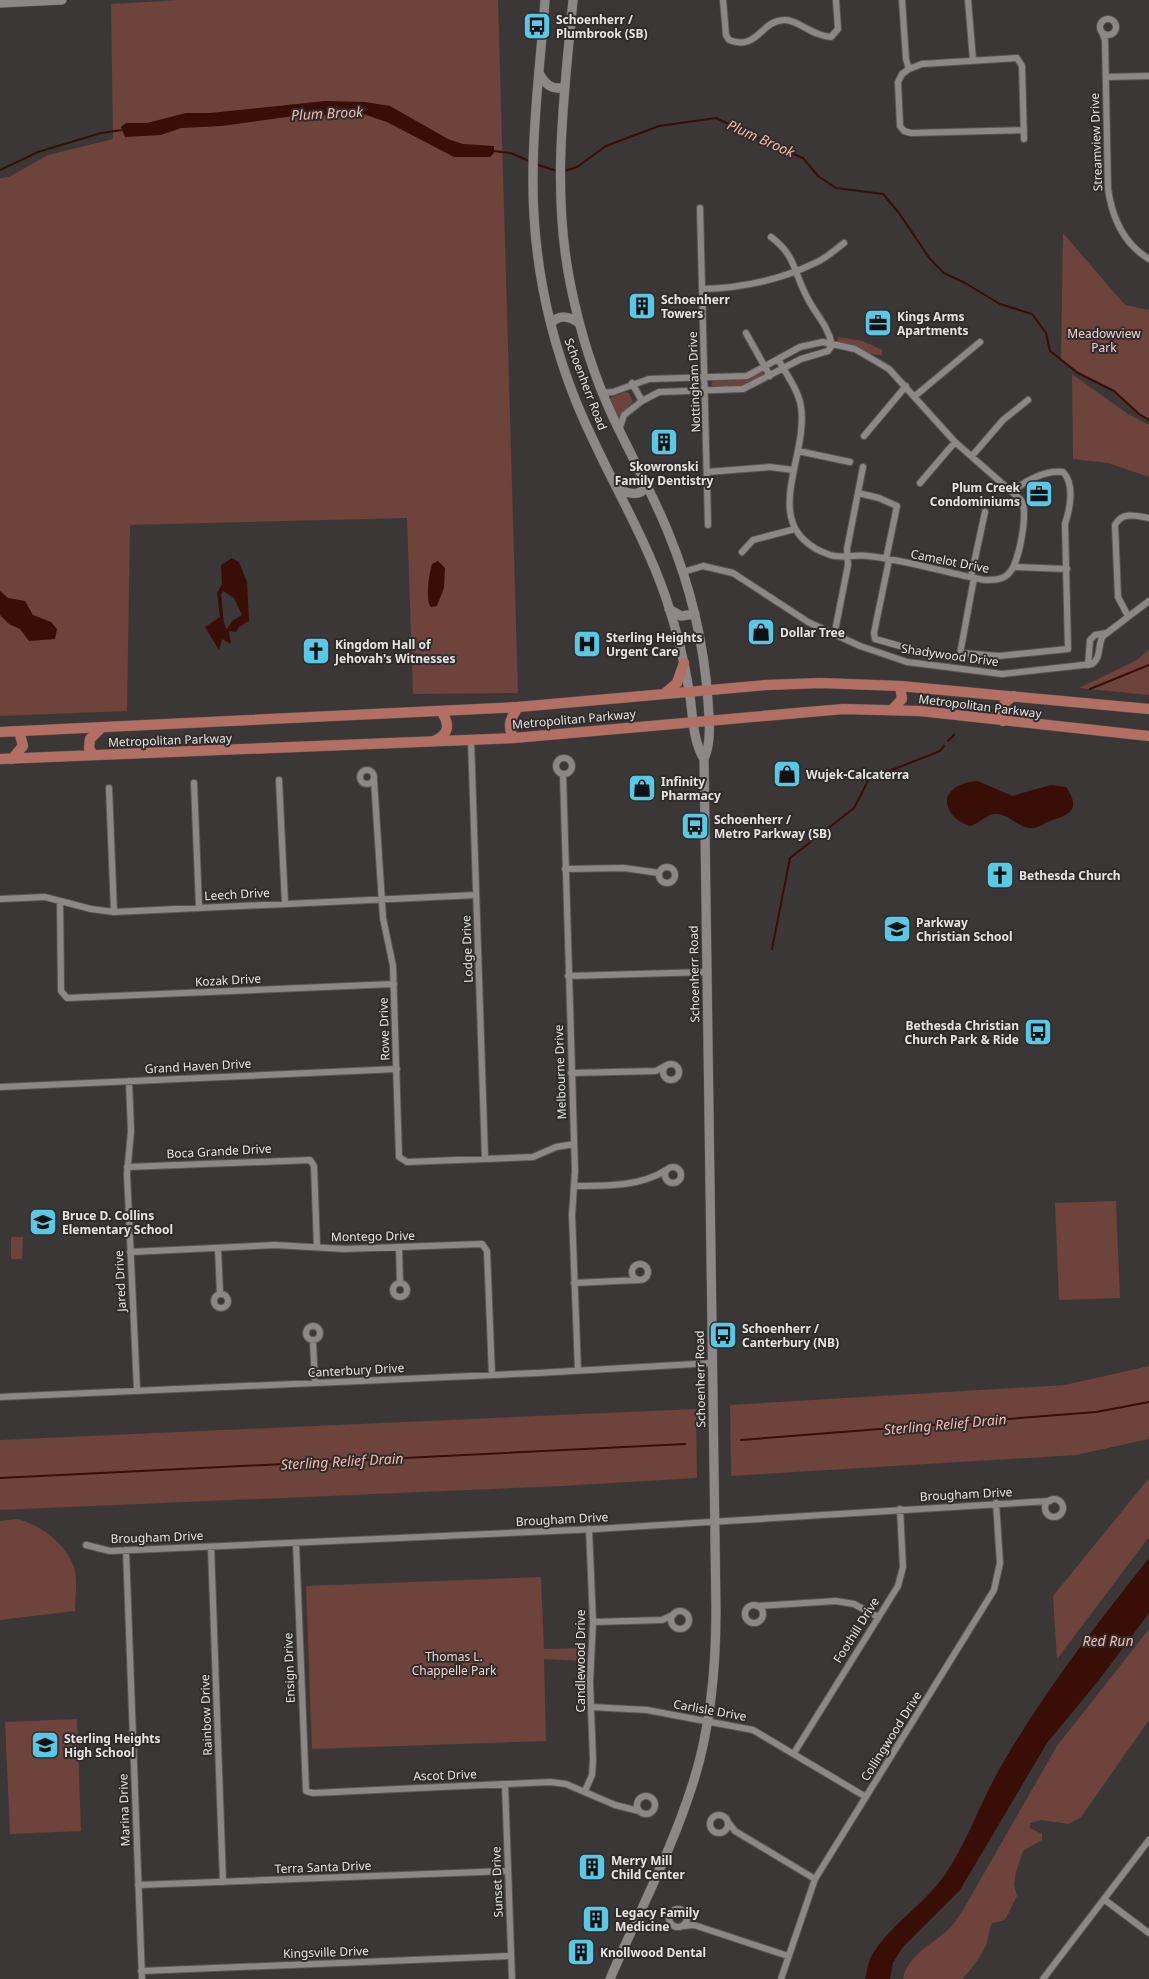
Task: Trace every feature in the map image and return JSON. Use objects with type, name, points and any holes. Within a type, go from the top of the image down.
[{"type":"main road","points":[[0,2],[62,0]]},
{"type":"main road","name":"Schoenherr Road","points":[[545,0],[532,174],[537,251],[551,323],[575,399],[650,556],[669,609],[690,692],[697,749],[704,759]]},
{"type":"main road","name":"Schoenherr Road","points":[[572,0],[561,138],[560,174],[565,251],[579,323],[602,393],[647,486],[683,572],[695,614],[707,690],[709,720],[709,748],[704,759],[716,1656],[708,1721],[699,1761],[685,1806],[610,1979]]},
{"type":"main road","points":[[539,73],[550,87],[565,87]]},
{"type":"main road","points":[[551,323],[557,318],[565,316],[579,323]]},
{"type":"main road","points":[[618,489],[635,494],[642,492],[647,486]]},
{"type":"main road","points":[[669,609],[681,616],[695,614]]},
{"type":"main road","points":[[664,694],[677,683],[684,663]]},
{"type":"main road","name":"Metropolitan Parkway","points":[[0,732],[518,707],[707,690],[812,683],[900,686],[1149,710]]},
{"type":"main road","points":[[892,710],[902,699],[900,686]]},
{"type":"main road","points":[[1003,721],[1000,712],[1002,706],[1014,696]]},
{"type":"main road","points":[[514,738],[509,730],[509,723],[518,707]]},
{"type":"main road","points":[[433,741],[442,738],[447,730],[447,722],[442,710]]},
{"type":"main road","name":"Metropolitan Parkway","points":[[0,759],[514,738],[808,711],[892,710],[1149,736]]},
{"type":"main road","points":[[93,755],[89,748],[90,739],[101,728]]},
{"type":"main road","points":[[12,759],[24,746],[19,731]]},
{"type":"street","points":[[724,0],[726,35],[729,40],[736,42],[752,41],[770,24],[784,20],[796,23],[813,34],[827,37],[834,36],[838,29],[836,0]]},
{"type":"street","points":[[902,0],[906,59],[909,69]]},
{"type":"street","points":[[968,0],[973,60]]},
{"type":"street","points":[[1105,40],[1112,34],[1116,28],[1110,20],[1102,23],[1102,32],[1112,34]]},
{"type":"street","name":"Streamview Drive","points":[[1102,32],[1105,40],[1108,189],[1112,209],[1125,237],[1149,259]]},
{"type":"street","points":[[1024,130],[911,133],[900,126],[898,82],[902,74],[922,64],[1008,57],[1019,60],[1023,70],[1024,130],[1024,139]]},
{"type":"street","points":[[1106,77],[1149,76]]},
{"type":"street","name":"Nottingham Drive","points":[[700,208],[708,525]]},
{"type":"street","points":[[619,430],[624,415],[642,401],[659,392],[744,389],[800,359],[828,351],[832,345],[828,329],[804,292],[797,270],[787,250],[772,237]]},
{"type":"street","points":[[702,289],[743,286],[797,270],[817,262],[844,243]]},
{"type":"street","points":[[746,333],[770,376]]},
{"type":"street","points":[[602,393],[617,391],[632,383],[649,379],[746,376],[803,346],[823,342],[855,349],[874,358],[889,369],[955,442],[1021,500],[1025,510],[1014,567],[1067,569]]},
{"type":"street","points":[[915,396],[980,342]]},
{"type":"street","points":[[742,552],[753,540],[795,529],[790,515],[789,498],[798,451],[801,405],[778,359]]},
{"type":"street","points":[[672,378],[672,391]]},
{"type":"street","points":[[632,383],[642,401]]},
{"type":"street","points":[[864,436],[906,386]]},
{"type":"street","points":[[972,456],[1003,420],[1028,400]]},
{"type":"street","points":[[920,483],[955,442]]},
{"type":"street","points":[[798,451],[850,462]]},
{"type":"street","points":[[708,472],[770,467],[793,470]]},
{"type":"street","points":[[836,626],[848,565],[847,549],[863,467]]},
{"type":"street","points":[[858,493],[879,498],[897,506],[874,633],[875,639],[949,658],[957,657],[960,654],[999,656],[1068,648],[1065,524],[1070,510],[1070,497],[1067,478],[1063,472],[1041,475],[1013,492]]},
{"type":"street","points":[[960,654],[985,512]]},
{"type":"street","points":[[1128,616],[1118,597],[1115,525],[1118,520],[1126,515],[1149,518]]},
{"type":"street","name":"Camelot Drive","points":[[795,529],[809,543],[821,551],[835,556],[868,556],[973,578],[994,580],[1008,574],[1014,567]]},
{"type":"street","name":"Shadywood Drive","points":[[683,572],[703,566],[733,573],[808,622],[860,646],[907,662],[1002,674],[1088,665]]},
{"type":"street","points":[[1088,665],[1097,659],[1100,643],[1107,633],[1149,601]]},
{"type":"street","points":[[1088,665],[1090,640],[1095,635],[1107,633]]},
{"type":"street","name":"Lodge Drive","points":[[471,739],[485,1158]]},
{"type":"street","points":[[366,784],[374,780],[372,771],[364,770],[360,778],[366,784],[374,789]]},
{"type":"street","name":"Melbourne Drive","points":[[563,774],[575,1186],[572,1215],[578,1370]]},
{"type":"street","points":[[279,780],[285,903]]},
{"type":"street","name":"Rowe Drive","points":[[374,780],[383,918],[392,955],[401,1160],[407,1162],[485,1158]]},
{"type":"street","points":[[194,783],[199,907]]},
{"type":"street","points":[[109,788],[114,912]]},
{"type":"street","points":[[565,870],[634,869],[659,873]]},
{"type":"street","name":"Leech Drive","points":[[0,898],[38,897],[91,909],[114,912],[476,895]]},
{"type":"street","name":"Kozak Drive","points":[[60,901],[61,992],[64,997],[394,984]]},
{"type":"street","points":[[568,976],[707,972]]},
{"type":"street","points":[[572,1073],[656,1071],[674,1064],[678,1068],[679,1074],[674,1080],[668,1080],[656,1071]]},
{"type":"street","points":[[664,1077],[663,1071],[665,1066]]},
{"type":"street","name":"Grand Haven Drive","points":[[0,1087],[397,1068]]},
{"type":"street","name":"Jared Drive","points":[[129,1081],[131,1131],[127,1167],[137,1390]]},
{"type":"street","points":[[485,1158],[533,1157],[556,1147],[574,1144]]},
{"type":"street","name":"Boca Grande Drive","points":[[127,1167],[306,1159],[312,1161],[314,1166],[317,1248]]},
{"type":"street","points":[[575,1186],[624,1184],[658,1176],[666,1170],[675,1167],[681,1175],[676,1183],[658,1176]]},
{"type":"street","points":[[666,1170],[666,1180]]},
{"type":"street","name":"Montego Drive","points":[[130,1252],[282,1245],[317,1248],[480,1244],[486,1247],[492,1375]]},
{"type":"street","points":[[399,1247],[400,1283]]},
{"type":"street","points":[[218,1248],[220,1293]]},
{"type":"street","points":[[574,1283],[626,1281],[638,1280],[646,1278],[647,1268],[638,1264],[626,1281]]},
{"type":"street","points":[[632,1272],[638,1280]]},
{"type":"street","points":[[313,1341],[315,1383]]},
{"type":"street","name":"Canterbury Drive","points":[[0,1397],[712,1363]]},
{"type":"street","points":[[1038,1502],[1046,1511],[1054,1517],[1060,1516],[1063,1511],[1061,1502],[1056,1500],[1050,1501],[1046,1505],[1046,1511]]},
{"type":"street","name":"Brougham Drive","points":[[86,1545],[106,1551],[211,1547],[589,1529],[1050,1501]]},
{"type":"street","name":"Collingwood Drive","points":[[781,1979],[814,1879],[994,1590],[1000,1563],[996,1503]]},
{"type":"street","name":"Foothill Drive","points":[[794,1753],[898,1586],[903,1567],[900,1509]]},
{"type":"street","name":"Candlewood Drive","points":[[585,1792],[592,1775],[592,1622],[589,1529]]},
{"type":"street","name":"Ensign Drive","points":[[296,1543],[306,1791]]},
{"type":"street","name":"Rainbow Drive","points":[[211,1547],[223,1882]]},
{"type":"street","name":"Marina Drive","points":[[126,1550],[142,1979]]},
{"type":"street","points":[[769,1606],[757,1623],[751,1623],[746,1619],[745,1613],[747,1608],[758,1606],[842,1601],[854,1604],[878,1617]]},
{"type":"street","points":[[758,1606],[762,1616]]},
{"type":"street","points":[[592,1622],[662,1620],[678,1611],[684,1612],[689,1619],[687,1625],[683,1628],[677,1628],[662,1620]]},
{"type":"street","points":[[672,1615],[673,1625]]},
{"type":"street","name":"Carlisle Drive","points":[[591,1707],[647,1710],[753,1730],[866,1797]]},
{"type":"street","name":"Ascot Drive","points":[[306,1791],[313,1793],[560,1783],[639,1812]]},
{"type":"street","name":"Sunset Drive","points":[[505,1784],[512,1979]]},
{"type":"street","points":[[629,1807],[645,1796],[654,1802],[654,1808],[651,1813],[645,1814],[639,1812],[637,1803]]},
{"type":"street","points":[[735,1831],[717,1833],[712,1830],[710,1821],[714,1816],[720,1815],[725,1817],[735,1831],[814,1879]]},
{"type":"street","points":[[723,1832],[727,1828],[728,1822]]},
{"type":"street","points":[[1043,1979],[1149,1840]]},
{"type":"street","name":"Terra Santa Drive","points":[[138,1885],[508,1871]]},
{"type":"street","points":[[1104,1900],[1149,1933]]},
{"type":"street","points":[[694,1925],[684,1911],[674,1910],[670,1915],[670,1921],[674,1926],[694,1925],[788,1956]]},
{"type":"street","points":[[683,1926],[687,1916]]},
{"type":"street","name":"Kingsville Drive","points":[[141,1971],[511,1956]]},
{"type":"green space","points":[[179,0],[498,0],[518,693],[413,694],[407,518],[130,525],[127,711],[0,716],[0,178],[9,177],[48,155],[113,139],[111,4]]},
{"type":"green space","name":"Meadowview Park","points":[[1063,233],[1125,305],[1149,310],[1149,420],[1139,414],[1114,391],[1078,373],[1061,360]]},
{"type":"green space","points":[[838,337],[863,341],[882,350],[882,355],[868,353],[837,343]]},
{"type":"green space","points":[[762,371],[764,375],[744,385],[713,387],[711,384],[713,381],[743,380]]},
{"type":"green space","points":[[1072,374],[1128,414],[1149,425],[1149,477],[1108,463],[1073,459]]},
{"type":"green space","points":[[625,392],[629,393],[633,402],[618,417],[610,398]]},
{"type":"green space","points":[[1149,649],[1149,695],[1079,688],[1137,660]]},
{"type":"green space","points":[[1116,1201],[1120,1298],[1059,1300],[1055,1203]]},
{"type":"green space","points":[[11,1237],[23,1237],[22,1259],[11,1259]]},
{"type":"green space","points":[[1149,1366],[1149,1439],[1076,1455],[731,1476],[730,1405],[1065,1385]]},
{"type":"green space","points":[[696,1409],[697,1478],[562,1486],[0,1510],[0,1440]]},
{"type":"green space","points":[[1149,1478],[1149,1537],[1057,1659],[1053,1596]]},
{"type":"green space","points":[[18,1519],[36,1526],[52,1537],[70,1558],[76,1578],[75,1611],[0,1620],[0,1521]]},
{"type":"green space","name":"Thomas L. Chappelle Park","points":[[541,1577],[544,1649],[583,1648],[582,1661],[544,1659],[546,1741],[312,1749],[306,1586]]},
{"type":"green space","points":[[1149,1629],[1149,1720],[1081,1817],[1069,1824],[1041,1820],[1030,1823],[1030,1828],[1042,1834],[1042,1840],[1023,1851],[1014,1885],[1017,1896],[1005,1920],[992,1923],[983,1951],[973,1967],[962,1979],[903,1979],[905,1971],[915,1957],[948,1930],[956,1920],[1057,1746]]},
{"type":"green space","points":[[77,1719],[81,1831],[10,1834],[5,1722]]},
{"type":"water","points":[[325,101],[365,102],[390,106],[448,139],[463,144],[494,146],[494,153],[490,157],[454,157],[387,122],[363,114],[294,116],[222,126],[181,128],[161,135],[125,137],[121,127],[126,123],[147,123],[186,113],[210,113]]},
{"type":"water","points":[[232,558],[239,562],[247,582],[249,621],[239,627],[236,632],[229,631],[231,644],[222,639],[219,650],[205,627],[220,617],[217,593],[222,584],[221,565]],"holes":[[[223,591],[234,598],[242,615],[232,621],[227,629],[223,618],[221,595]]]},
{"type":"water","points":[[438,561],[445,568],[444,588],[437,606],[431,607],[428,599],[428,587],[432,564]]},
{"type":"water","points":[[0,591],[8,598],[25,601],[33,615],[51,622],[57,629],[55,639],[29,641],[20,629],[9,624],[0,615]]},
{"type":"water","points":[[978,781],[1012,796],[1051,785],[1066,787],[1073,801],[1072,810],[1035,828],[1024,827],[999,814],[988,816],[970,826],[954,816],[948,808],[947,798],[956,787]]},
{"type":"water","name":"Red Run","points":[[1149,1558],[1149,1613],[1099,1680],[1047,1743],[960,1890],[902,1948],[893,1963],[890,1979],[865,1979],[870,1959],[878,1946],[896,1925],[936,1887],[944,1876],[967,1837],[1000,1768],[1034,1713],[1090,1634]]},
{"type":"waterway","name":"Plum Brook","points":[[564,171],[577,167],[606,146],[659,126],[716,118],[803,158],[818,176],[836,188],[883,194],[899,213],[930,259],[944,273],[1000,304],[1032,314],[1046,333],[1050,351],[1078,373],[1114,391],[1139,414],[1149,420]]},
{"type":"waterway","name":"Plum Brook","points":[[0,170],[38,152],[101,133],[123,130]]},
{"type":"waterway","name":"Plum Brook","points":[[493,151],[511,153],[529,161]]},
{"type":"waterway","name":"Plum Brook","points":[[535,164],[557,171]]},
{"type":"waterway","points":[[1090,689],[1149,665]]},
{"type":"waterway","points":[[948,741],[954,735]]},
{"type":"waterway","points":[[772,949],[790,858],[854,808],[869,779],[940,751],[944,746]]},
{"type":"waterway","name":"Sterling Relief Drain","points":[[741,1440],[1096,1412],[1149,1402]]},
{"type":"waterway","name":"Sterling Relief Drain","points":[[0,1478],[685,1444]]},
{"type":"place","name":"Schoenherr / Plumbrook (SB)","points":[[537,26]]},
{"type":"place","name":"Schoenherr Towers","points":[[642,306]]},
{"type":"place","name":"Kings Arms Apartments","points":[[878,323]]},
{"type":"place","name":"Skowronski Family Dentistry","points":[[664,442]]},
{"type":"place","name":"Plum Creek Condominiums","points":[[1039,494]]},
{"type":"place","name":"Dollar Tree","points":[[761,632]]},
{"type":"place","name":"Sterling Heights Urgent Care","points":[[587,644]]},
{"type":"place","name":"Kingdom Hall of Jehovah's Witnesses","points":[[316,651]]},
{"type":"place","name":"Wujek-Calcaterra","points":[[787,774]]},
{"type":"place","name":"Infinity Pharmacy","points":[[642,788]]},
{"type":"place","name":"Schoenherr / Metro Parkway (SB)","points":[[695,826]]},
{"type":"place","name":"Bethesda Church","points":[[1000,875]]},
{"type":"place","name":"Parkway Christian School","points":[[897,929]]},
{"type":"place","name":"Bethesda Christian Church Park & Ride","points":[[1038,1032]]},
{"type":"place","name":"Bruce D. Collins Elementary School","points":[[43,1222]]},
{"type":"place","name":"Schoenherr / Canterbury (NB)","points":[[723,1335]]},
{"type":"place","name":"Sterling Heights High School","points":[[45,1745]]},
{"type":"place","name":"Merry Mill Child Center","points":[[592,1867]]},
{"type":"place","name":"Legacy Family Medicine","points":[[596,1919]]},
{"type":"place","name":"Knollwood Dental","points":[[581,1952]]}]
